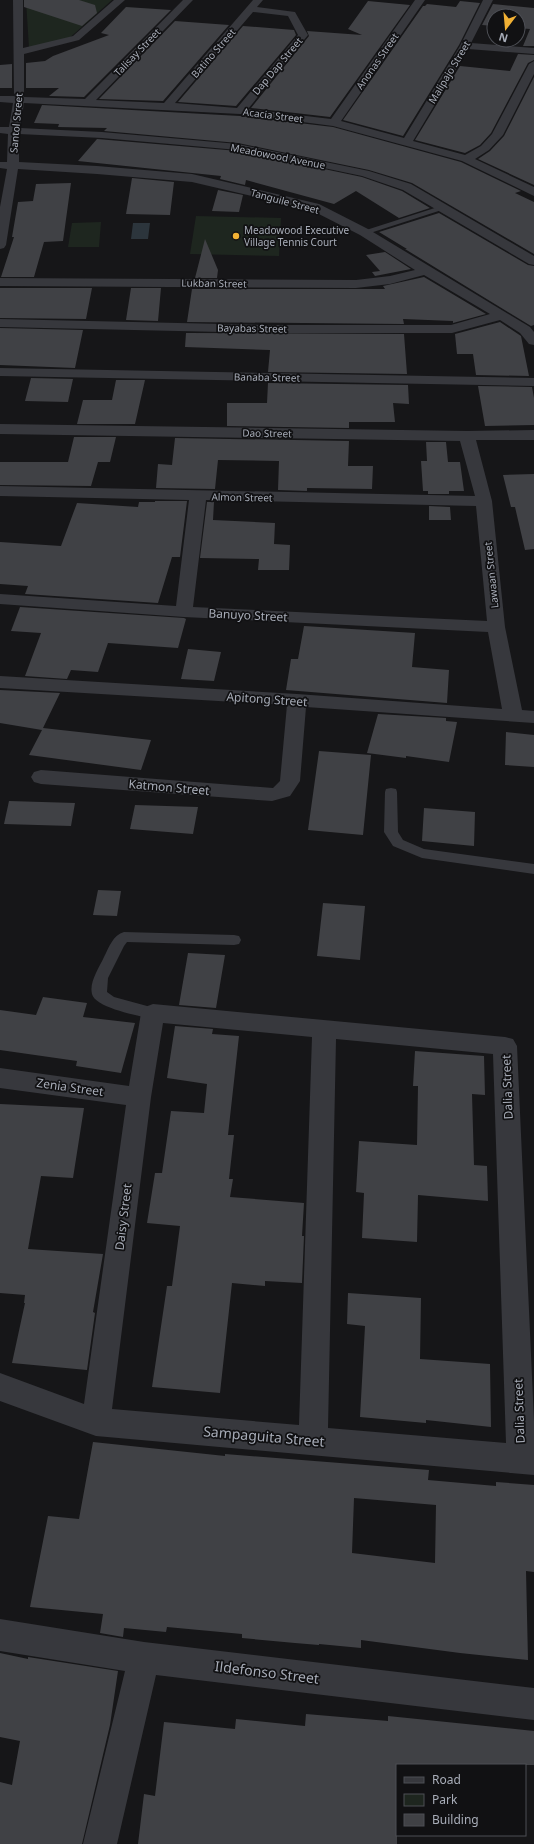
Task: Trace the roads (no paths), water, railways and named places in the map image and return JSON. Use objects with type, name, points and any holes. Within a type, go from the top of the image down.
[{"type":"street","name":"Santol Street","points":[[0,245],[13,165],[14,130],[19,100],[18,0]]},
{"type":"street","points":[[18,52],[76,38],[120,0]]},
{"type":"street","name":"Talisay Street","points":[[87,103],[188,0]]},
{"type":"street","name":"Batino Street","points":[[167,106],[258,0]]},
{"type":"street","name":"Anonas Street","points":[[334,123],[420,0]]},
{"type":"street","name":"Malipajo Street","points":[[407,142],[465,46],[488,0]]},
{"type":"street","name":"Dap Dap Street","points":[[240,111],[304,35],[292,14],[251,9]]},
{"type":"street","points":[[465,46],[534,51]]},
{"type":"street","points":[[466,159],[485,148],[497,135],[534,64]]},
{"type":"street","name":"Acacia Street","points":[[0,99],[167,106],[240,111],[334,123],[466,159],[534,192]]},
{"type":"street","name":"Meadowood Avenue","points":[[0,130],[186,142],[238,147],[365,173],[407,186],[534,261]]},
{"type":"street","name":"Tanguile Street","points":[[0,165],[192,178],[315,207],[364,232],[426,271],[502,315],[525,330],[534,341]]},
{"type":"street","name":"Lukban Street","points":[[0,282],[349,284],[390,280],[426,271]]},
{"type":"street","name":"Bayabas Street","points":[[0,323],[258,328],[452,329],[502,315]]},
{"type":"street","name":"Banaba Street","points":[[0,372],[534,382]]},
{"type":"street","name":"Dao Street","points":[[0,430],[467,436],[534,435]]},
{"type":"street","name":"Lawaan Street","points":[[467,436],[484,501],[496,627],[514,715]]},
{"type":"street","name":"Almon Street","points":[[0,491],[484,501]]},
{"type":"street","points":[[184,612],[198,496]]},
{"type":"street","name":"Banuyo Street","points":[[0,599],[184,612],[496,627]]},
{"type":"street","name":"Apitong Street","points":[[0,682],[297,700],[534,717]]},
{"type":"street","name":"Katmon Street","points":[[41,777],[264,796],[282,792],[290,781],[297,700]]},
{"type":"street","name":"Dalia Street","points":[[153,1013],[506,1046],[528,1459]]},
{"type":"street","name":"Daisy Street","points":[[96,1422],[139,1097],[153,1013]]},
{"type":"street","points":[[313,1440],[324,1029]]},
{"type":"street","name":"Zenia Street","points":[[0,1078],[139,1097]]},
{"type":"street","name":"Sampaguita Street","points":[[0,1387],[96,1422],[528,1459]]},
{"type":"street","name":"Ildefonso Street","points":[[0,1635],[144,1658],[534,1704]]},
{"type":"street","points":[[100,1844],[144,1658]]},
{"type":"lane","points":[[364,232],[444,208]]},
{"type":"lane","points":[[391,792],[391,832],[398,843],[422,853],[534,870]]},
{"type":"lane","points":[[153,1013],[110,1002],[99,994],[101,978],[118,942],[124,937],[234,940]]},
{"type":"place","name":"Meadowood Executive Village Tennis Court","points":[[236,236]]}]
